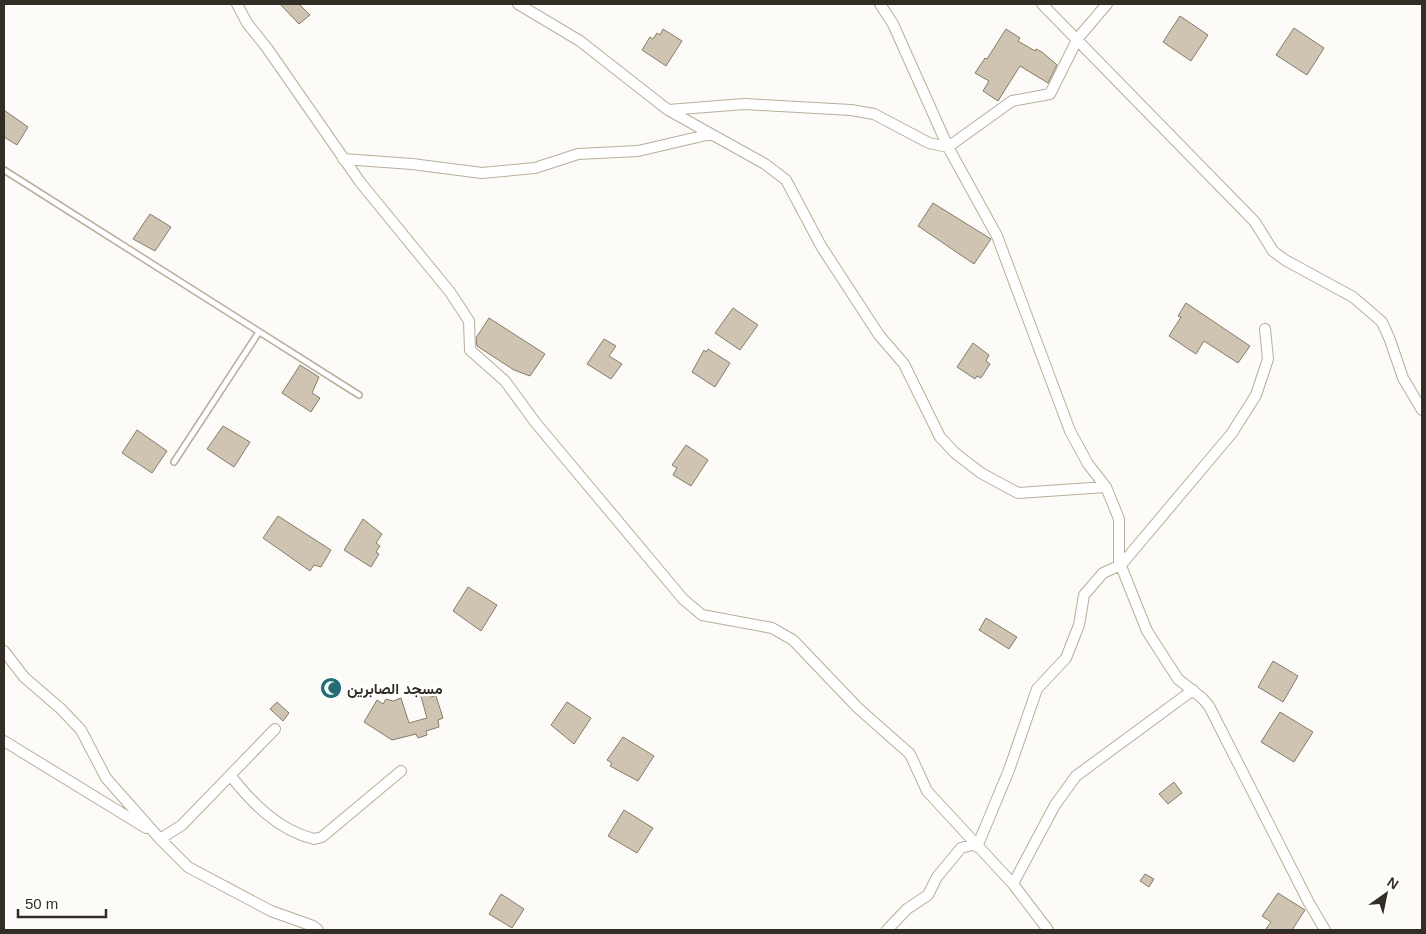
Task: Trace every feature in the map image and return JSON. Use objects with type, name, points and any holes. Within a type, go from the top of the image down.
[{"type":"street","points":[[237,4],[247,23],[267,48],[343,158],[450,292],[469,321],[470,350],[504,381],[540,430],[683,599],[702,615],[772,628],[793,640],[858,708],[910,754],[928,791],[1013,884],[1048,930]]},
{"type":"street","points":[[518,4],[580,41],[668,110],[770,168],[786,180],[821,246],[868,319],[904,364],[940,437],[955,453],[981,473],[1018,493],[1106,487]]},
{"type":"street","points":[[880,4],[893,24],[948,147],[997,236],[1070,431],[1088,464],[1106,487],[1119,519],[1121,565],[1148,631],[1178,679],[1193,690],[1209,706],[1309,903],[1325,930]]},
{"type":"street","points":[[1042,4],[1078,38],[1250,216],[1273,251],[1285,260],[1353,297],[1382,322],[1402,378],[1422,410]]},
{"type":"street","points":[[668,110],[744,104],[843,109],[874,114],[929,143],[948,147],[1012,101],[1050,94],[1078,38],[1107,4]]},
{"type":"street","points":[[343,158],[482,173],[535,168],[578,154],[638,151],[711,134]]},
{"type":"street","points":[[976,845],[1009,770],[1037,689],[1066,658],[1078,625],[1084,595],[1102,573],[1121,565],[1232,433],[1256,395],[1268,359],[1265,329]]},
{"type":"street","points":[[4,652],[24,677],[61,709],[80,730],[106,778],[188,867],[271,911],[313,926],[318,930]]},
{"type":"street","points":[[1013,884],[1055,806],[1076,776],[1193,690]]},
{"type":"street","points":[[157,835],[182,825],[275,729]]},
{"type":"street","points":[[4,741],[157,835]]},
{"type":"street","points":[[230,775],[262,811],[280,824],[314,839],[322,837],[401,770]]},
{"type":"street","points":[[887,930],[907,909],[928,895],[937,877],[961,848],[976,845]]},
{"type":"lane","points":[[4,170],[359,395]]},
{"type":"lane","points":[[174,462],[260,332]]},
{"type":"building","points":[[280,4],[299,4],[310,15],[299,24]]},
{"type":"building","points":[[1180,16],[1208,35],[1191,61],[1163,42]]},
{"type":"building","points":[[1294,28],[1324,48],[1307,75],[1276,55]]},
{"type":"building","points":[[663,29],[682,41],[666,66],[642,50],[650,37],[653,39],[657,33],[660,35]]},
{"type":"building","points":[[1006,29],[1020,38],[1018,41],[1035,51],[1036,49],[1042,52],[1057,65],[1048,83],[1020,66],[998,101],[983,91],[989,81],[975,73],[985,58],[987,59]]},
{"type":"building","points":[[4,110],[28,127],[17,145],[4,137]]},
{"type":"building","points":[[933,203],[991,239],[974,264],[918,226]]},
{"type":"building","points":[[150,214],[171,227],[155,251],[133,239]]},
{"type":"building","points":[[1186,303],[1250,346],[1238,363],[1204,341],[1196,354],[1169,336],[1181,317],[1178,316]]},
{"type":"building","points":[[733,308],[758,325],[740,350],[715,333]]},
{"type":"building","points":[[489,318],[545,354],[530,376],[514,370],[477,346],[476,338]]},
{"type":"building","points":[[604,339],[616,346],[609,356],[622,364],[611,379],[587,364]]},
{"type":"building","points":[[973,343],[989,355],[986,361],[990,364],[981,378],[977,376],[975,379],[957,367]]},
{"type":"building","points":[[708,349],[730,363],[715,387],[692,372],[704,350],[706,352]]},
{"type":"building","points":[[300,365],[319,377],[312,393],[320,398],[311,412],[282,393]]},
{"type":"building","points":[[223,426],[250,442],[234,467],[207,449]]},
{"type":"building","points":[[137,430],[167,451],[152,473],[122,453]]},
{"type":"building","points":[[686,445],[708,460],[691,486],[673,475],[677,468],[672,465]]},
{"type":"building","points":[[278,516],[331,550],[321,567],[314,565],[310,571],[263,538]]},
{"type":"building","points":[[363,519],[382,534],[376,543],[380,546],[376,552],[379,554],[371,567],[344,550]]},
{"type":"building","points":[[468,587],[497,605],[481,631],[453,611]]},
{"type":"building","points":[[986,618],[1017,637],[1009,649],[979,630]]},
{"type":"building","points":[[1273,661],[1298,676],[1283,702],[1258,687]]},
{"type":"building","points":[[428,690],[430,697],[436,696],[443,718],[438,720],[439,727],[426,731],[427,735],[418,738],[416,734],[392,740],[364,722],[377,700],[383,704],[386,699],[393,701],[401,698],[409,723],[427,718],[420,693]]},
{"type":"building","points":[[277,702],[289,713],[283,721],[270,709]]},
{"type":"building","points":[[567,702],[591,718],[574,744],[551,725]]},
{"type":"building","points":[[1280,712],[1313,732],[1294,762],[1261,742]]},
{"type":"building","points":[[623,737],[654,756],[638,781],[610,766],[612,763],[607,760]]},
{"type":"building","points":[[1174,782],[1182,793],[1168,804],[1159,794]]},
{"type":"building","points":[[624,810],[653,828],[637,853],[608,836]]},
{"type":"building","points":[[1145,874],[1154,879],[1149,887],[1140,881]]},
{"type":"building","points":[[1278,893],[1305,910],[1292,930],[1265,930],[1271,922],[1262,916]]},
{"type":"building","points":[[501,894],[524,909],[512,928],[489,914]]},
{"type":"place","name":"مسجد الصابرين","points":[[331,688]]}]
